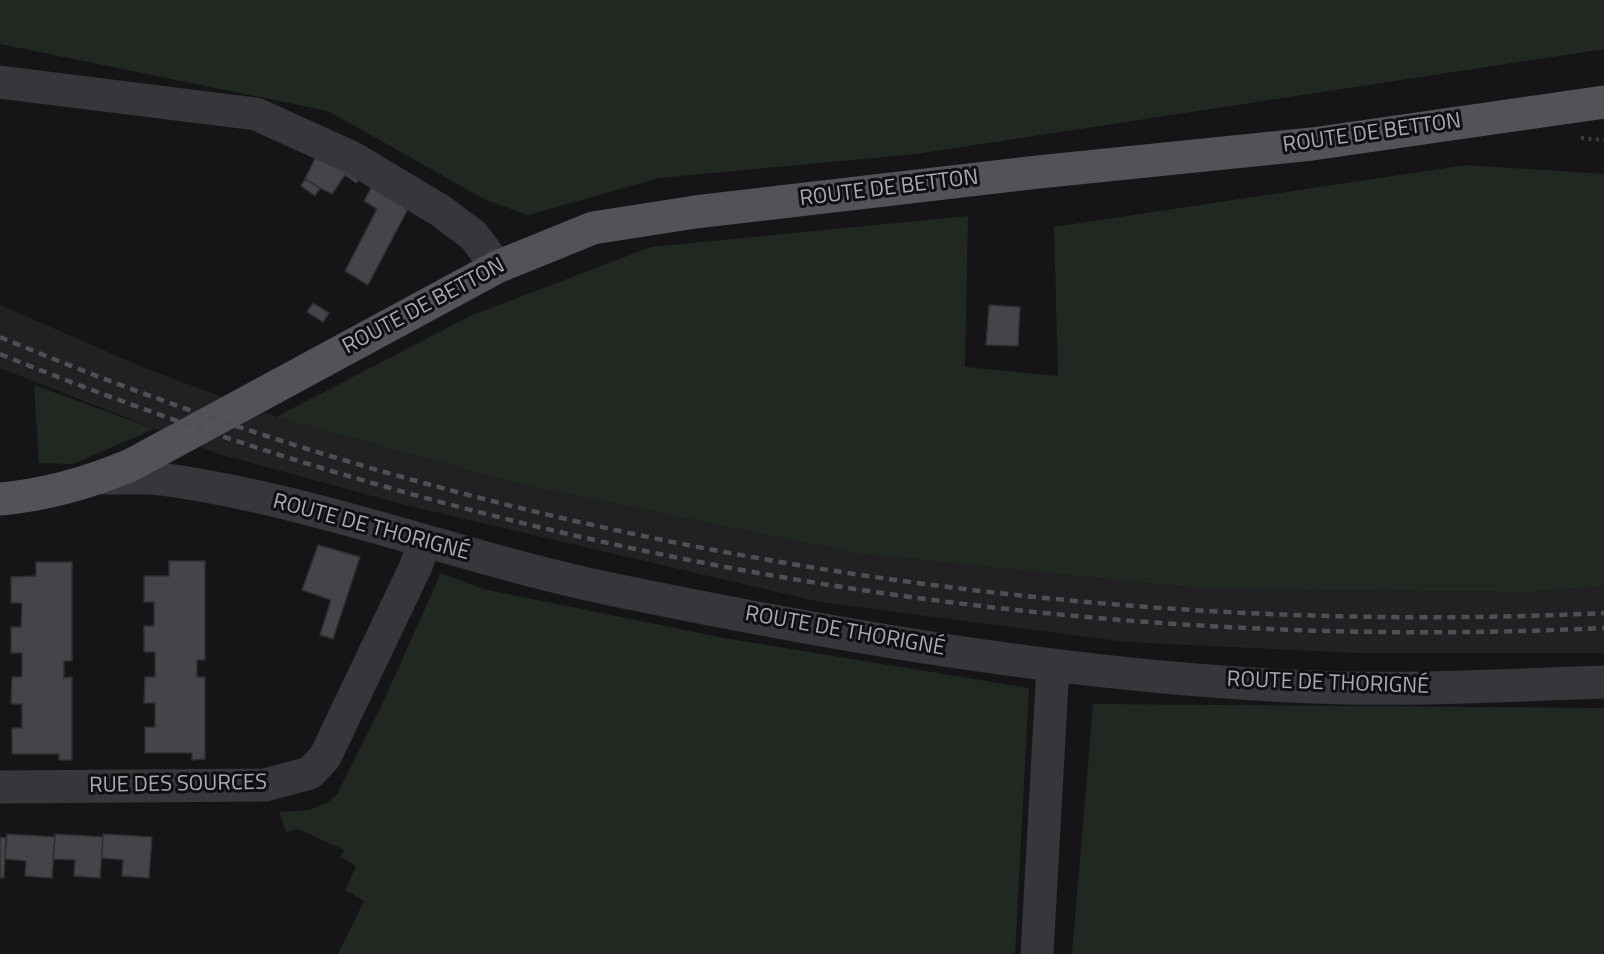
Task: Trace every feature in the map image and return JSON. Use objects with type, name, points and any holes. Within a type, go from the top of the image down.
[{"type":"main road","name":"ROUTE DE BETTON","points":[[0,499],[55,492],[100,478],[154,454],[497,267],[593,228],[694,212],[1050,170],[1312,144],[1604,102]]},
{"type":"street","points":[[0,82],[256,114],[351,157],[441,211],[474,236],[497,267]]},
{"type":"street","name":"ROUTE DE THORIGNÉ","points":[[100,478],[159,479],[321,513],[542,573],[658,599],[1053,665],[1313,687],[1424,688],[1604,682]]},
{"type":"street","name":"RUE DES SOURCES","points":[[0,787],[265,785],[310,772],[326,757],[412,574],[425,541]]},
{"type":"street","points":[[1037,954],[1053,665]]},
{"type":"shaded area","points":[[0,0],[1604,0],[1604,49],[916,154],[659,178],[528,215],[486,200],[328,111],[0,44]]},
{"type":"shaded area","points":[[1466,165],[1604,174],[1604,586],[1528,592],[1206,589],[861,554],[519,484],[276,417],[470,316],[651,247],[968,216],[965,367],[1058,376],[1054,227]]},
{"type":"shaded area","points":[[0,305],[147,369],[276,417],[519,484],[861,554],[1206,589],[1528,592],[1604,586],[1604,653],[1358,653],[1126,642],[820,602],[405,505],[219,454],[0,368]]},
{"type":"shaded area","points":[[34,385],[154,429],[73,464],[39,463]]},
{"type":"shaded area","points":[[441,573],[483,589],[724,638],[1029,688],[1015,954],[338,954],[364,901],[345,890],[356,866],[340,857],[344,850],[298,829],[286,832],[279,812],[309,810],[327,803],[338,793],[379,711]]},
{"type":"shaded area","points":[[1093,704],[1604,708],[1604,954],[1072,954]]},
{"type":"building","points":[[317,154],[360,179],[356,183],[345,175],[332,194],[320,188],[305,179]]},
{"type":"building","points":[[305,179],[320,188],[315,196],[301,186]]},
{"type":"building","points":[[372,186],[410,205],[368,285],[345,271],[377,209],[364,201]]},
{"type":"building","points":[[313,303],[329,313],[323,322],[307,312]]},
{"type":"building","points":[[989,305],[1020,307],[1018,346],[986,345]]},
{"type":"building","points":[[318,545],[360,557],[333,639],[320,635],[331,600],[302,590]]},
{"type":"building","points":[[169,561],[205,561],[205,660],[197,660],[197,677],[205,677],[205,759],[192,760],[192,753],[145,753],[145,727],[155,727],[155,703],[144,703],[145,677],[155,677],[155,652],[144,652],[144,626],[154,626],[154,602],[144,602],[144,576],[169,576]]},
{"type":"building","points":[[36,562],[72,562],[72,661],[64,661],[64,678],[72,677],[72,760],[59,760],[59,754],[12,754],[12,728],[22,728],[22,704],[11,704],[12,677],[22,677],[22,653],[11,653],[11,627],[21,627],[22,603],[11,603],[11,577],[36,576]]},
{"type":"building","points":[[7,834],[55,837],[52,878],[25,876],[26,861],[5,859]]},
{"type":"building","points":[[55,834],[103,837],[100,878],[74,876],[75,860],[53,859]]},
{"type":"building","points":[[103,834],[152,837],[149,878],[122,876],[123,860],[102,858]]},
{"type":"building","points":[[0,837],[6,838],[4,878],[0,878]]},
{"type":"railway","points":[[0,337],[189,410],[384,472],[584,523],[787,563],[991,592],[1197,610],[1401,617],[1604,613]]},
{"type":"railway","points":[[0,354],[192,426],[388,487],[586,538],[787,578],[990,607],[1194,625],[1399,632],[1604,628]]}]
